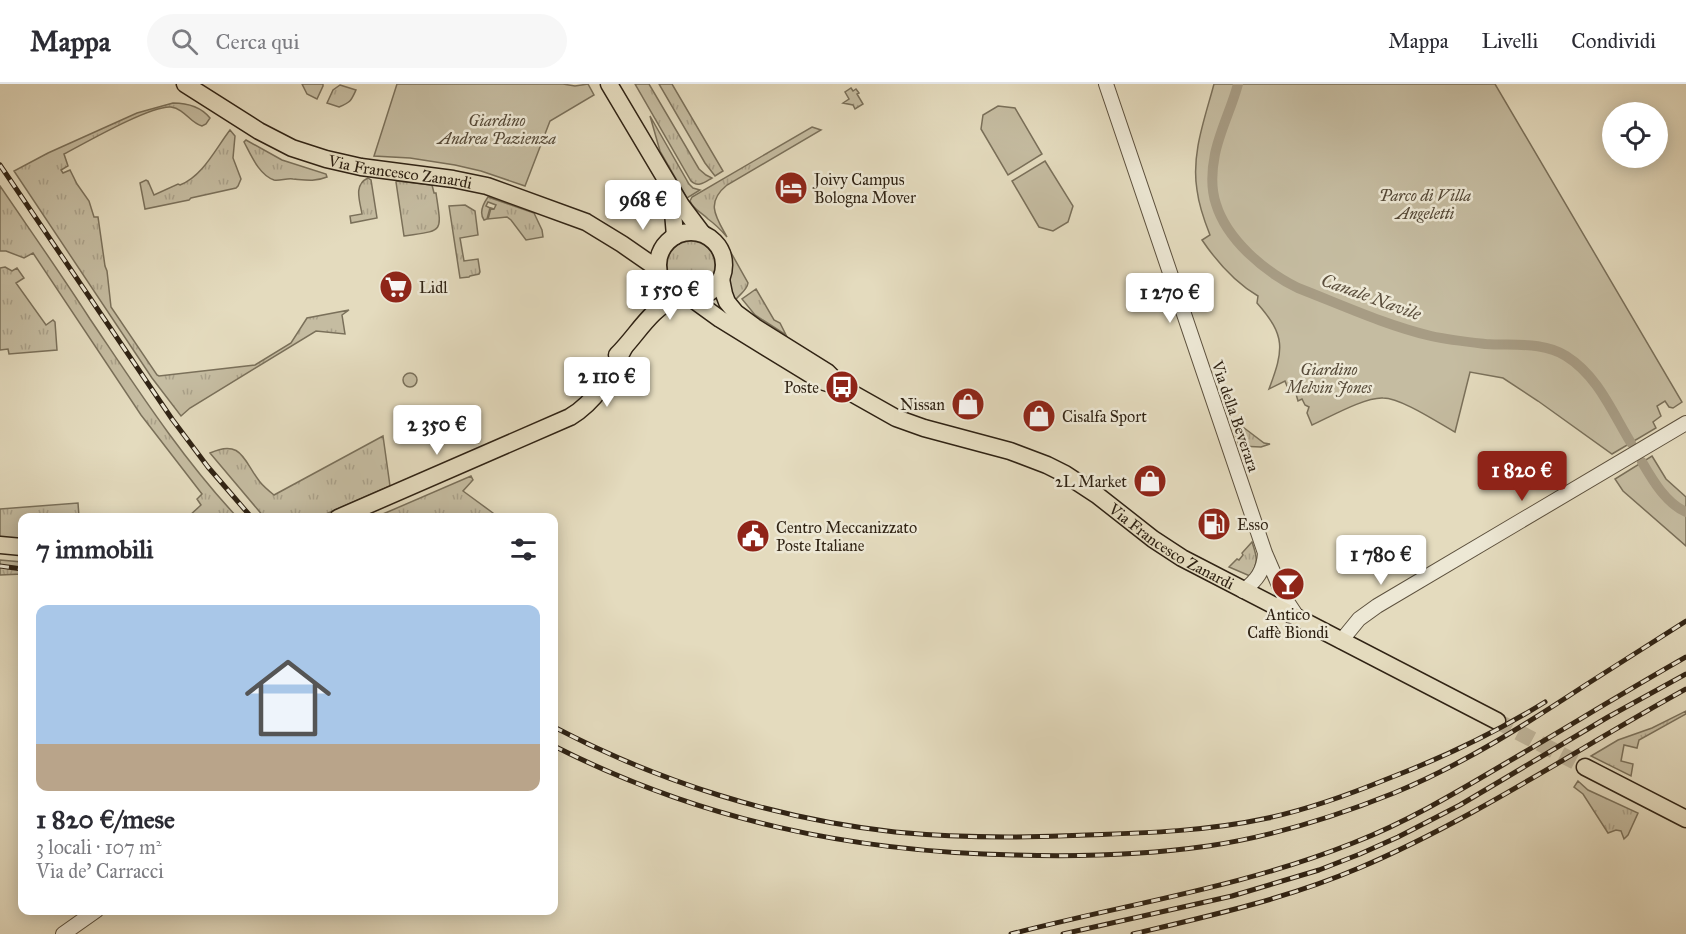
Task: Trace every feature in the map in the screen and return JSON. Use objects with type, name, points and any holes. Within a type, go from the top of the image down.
[{"type":"main road","name":"Via Francesco Zanardi","points":[[185,84],[259,131],[299,151],[361,167],[453,179],[487,186],[572,216],[590,224],[622,244],[659,274]]},
{"type":"main road","points":[[599,84],[672,209],[674,218],[669,241],[659,256],[657,292],[645,321]]},
{"type":"main road","points":[[349,513],[551,425],[581,399],[645,321],[662,306],[685,297],[702,296],[710,292],[721,279],[724,268],[722,253],[710,238],[702,233],[681,206],[609,84]]},
{"type":"main road","points":[[669,241],[685,232],[702,233]]},
{"type":"main road","name":"Via Francesco Zanardi","points":[[622,244],[645,249],[669,241]]},
{"type":"main road","points":[[659,274],[667,288],[685,297]]},
{"type":"main road","name":"Via Francesco Zanardi","points":[[721,279],[723,294],[736,313],[827,372],[841,387]]},
{"type":"main road","name":"Via Francesco Zanardi","points":[[685,297],[772,353],[821,381],[841,387],[896,418],[1030,458],[1065,474],[1098,495],[1153,539],[1182,558],[1497,721]]},
{"type":"main road","points":[[0,545],[18,547]]},
{"type":"main road","points":[[1585,767],[1686,819]]},
{"type":"street","name":"Via della Beverara","points":[[1106,84],[1265,553],[1284,597],[1299,620]]},
{"type":"street","points":[[1341,641],[1359,620],[1377,606],[1686,423]]},
{"type":"street","points":[[1244,591],[1260,574],[1264,566],[1265,553]]},
{"type":"street","points":[[63,934],[90,915]]},
{"type":"green space","points":[[302,84],[323,84],[317,99],[307,94]]},
{"type":"green space","name":"Giardino Andrea Pazienza","points":[[397,84],[563,84],[575,86],[588,84],[594,95],[550,121],[525,186],[455,165],[410,158],[374,156]]},
{"type":"green space","points":[[635,84],[649,84],[699,169],[712,178],[699,184],[691,181]]},
{"type":"green space","points":[[659,84],[672,84],[723,171],[715,176],[705,163]]},
{"type":"green space","name":"Parco di Villa Angeletti","points":[[1214,84],[1495,84],[1682,402],[1673,408],[1669,407],[1665,401],[1657,406],[1661,416],[1653,422],[1656,428],[1612,454],[1503,378],[1470,372],[1455,432],[1409,406],[1383,398],[1357,404],[1312,425],[1307,413],[1309,407],[1302,399],[1298,401],[1294,387],[1287,386],[1285,381],[1269,389],[1278,363],[1280,343],[1273,325],[1257,303],[1258,296],[1227,271],[1202,240],[1210,235],[1198,196],[1197,150]]},
{"type":"green space","points":[[340,85],[356,90],[352,99],[339,107],[327,103],[333,90]]},
{"type":"green space","points":[[851,88],[853,91],[856,89],[859,93],[857,94],[863,104],[855,109],[853,105],[843,103],[849,99],[845,92]]},
{"type":"green space","points":[[173,103],[193,106],[210,118],[202,126],[176,108],[162,108],[149,112],[64,154],[68,166],[61,170],[63,173],[70,170],[89,201],[94,217],[98,217],[111,307],[157,375],[255,365],[291,343],[307,318],[349,310],[342,315],[345,334],[316,331],[190,408],[181,416],[152,378],[14,171],[137,113]]},
{"type":"green space","points":[[998,106],[1015,108],[1042,154],[1008,175],[981,129],[983,115]]},
{"type":"green space","points":[[650,116],[689,184],[700,190],[687,198],[660,151]]},
{"type":"green space","points":[[812,127],[821,130],[727,185],[720,192],[714,204],[716,217],[727,237],[690,201],[692,197]]},
{"type":"green space","points":[[230,130],[235,136],[233,158],[241,179],[236,188],[145,209],[140,183],[148,181],[154,195],[188,181],[208,161]]},
{"type":"green space","points":[[246,140],[282,160],[326,174],[327,177],[314,180],[274,180],[264,174],[256,164],[244,142]]},
{"type":"green space","points":[[1045,161],[1073,206],[1068,222],[1053,231],[1039,227],[1012,181]]},
{"type":"green space","points":[[368,178],[371,180],[377,218],[351,223],[350,216],[362,214],[359,189],[363,181]]},
{"type":"green space","points":[[397,181],[432,185],[438,206],[437,228],[427,233],[404,236]]},
{"type":"green space","points":[[0,186],[160,421],[233,513],[192,513],[201,505],[197,499],[202,494],[141,415],[33,253],[24,258],[0,251]]},
{"type":"green space","points":[[488,197],[534,213],[543,237],[526,240],[507,217],[488,219],[491,208],[494,209],[496,205],[488,202],[486,206],[490,208],[487,219],[484,220],[482,209]]},
{"type":"green space","points":[[465,205],[475,211],[478,235],[460,238],[464,261],[478,259],[480,272],[460,278],[449,206]]},
{"type":"green space","points":[[686,241],[696,241],[708,248],[715,260],[715,270],[708,282],[696,289],[686,289],[671,278],[667,270],[667,260],[678,245]]},
{"type":"green space","points":[[729,249],[748,283],[734,302],[728,286],[732,265]]},
{"type":"green space","points":[[5,267],[12,271],[17,268],[24,278],[16,283],[46,325],[53,320],[55,322],[57,350],[9,354],[8,349],[0,350],[0,268]]},
{"type":"green space","points":[[756,289],[774,320],[780,323],[786,335],[755,315],[742,299]]},
{"type":"green space","points":[[410,373],[415,375],[417,380],[415,385],[410,387],[405,385],[403,380],[405,375]]},
{"type":"green space","points":[[1231,418],[1264,443],[1270,444],[1261,447],[1239,446]]},
{"type":"green space","points":[[383,436],[390,486],[328,513],[261,513],[210,453],[229,448],[236,450],[246,460],[262,484],[274,495]]},
{"type":"green space","points":[[1652,456],[1666,479],[1686,497],[1686,546],[1623,491],[1615,479]]},
{"type":"green space","points":[[471,476],[473,480],[463,491],[493,513],[385,513]]},
{"type":"green space","points":[[78,503],[79,513],[18,513],[18,539],[0,537],[0,509]]},
{"type":"green space","points":[[1252,542],[1256,559],[1250,576],[1229,567],[1237,559],[1239,560]]},
{"type":"green space","points":[[0,560],[18,562],[18,574],[0,575]]},
{"type":"green space","points":[[1686,711],[1686,714],[1639,740],[1637,748],[1624,745],[1621,761],[1633,764],[1631,776],[1591,756],[1618,740],[1652,728]]},
{"type":"green space","points":[[1578,781],[1588,790],[1638,813],[1624,839],[1621,831],[1608,833],[1583,794],[1574,787]]},
{"type":"waterway","name":"Canale Navile","points":[[1238,84],[1217,145],[1213,166],[1213,186],[1214,198],[1221,217],[1249,254],[1260,264],[1298,288],[1397,326],[1452,340],[1537,346],[1557,351],[1577,364],[1596,384],[1631,443]]},
{"type":"waterway","name":"Canale Navile","points":[[1642,462],[1666,497],[1686,512]]},
{"type":"tunnel","points":[[1497,721],[1585,767]]},
{"type":"railway","points":[[0,165],[172,419],[208,467],[248,513]]},
{"type":"railway","points":[[0,566],[18,568]]},
{"type":"railway","points":[[558,748],[609,772],[665,794],[721,812],[836,839],[894,847],[1015,855],[1111,855],[1184,849],[1231,842],[1302,825],[1372,802],[1419,782],[1515,730],[1686,621]]},
{"type":"railway","points":[[1011,934],[1269,872],[1353,843],[1393,826],[1450,796],[1686,657]]},
{"type":"railway","points":[[1063,934],[1232,896],[1319,870],[1360,854],[1460,805],[1608,717],[1686,674]]},
{"type":"railway","points":[[1133,934],[1304,889],[1402,849],[1525,783],[1686,689]]},
{"type":"railway","points":[[558,729],[635,765],[677,781],[762,808],[806,818],[919,834],[1039,837],[1178,831],[1223,826],[1313,806],[1428,762],[1488,734],[1545,702]]},
{"type":"place","name":"Joivy Campus Bologna Mover","points":[[791,188]]},
{"type":"place","name":"Lidl","points":[[396,287]]},
{"type":"place","name":"Poste","points":[[842,387]]},
{"type":"place","name":"Nissan","points":[[968,404]]},
{"type":"place","name":"Cisalfa Sport","points":[[1039,416]]},
{"type":"place","name":"2L Market","points":[[1150,481]]},
{"type":"place","name":"Esso","points":[[1214,524]]},
{"type":"place","name":"Centro Meccanizzato Poste Italiane","points":[[753,536]]},
{"type":"place","name":"Antico Caffè Biondi","points":[[1288,584]]},
{"type":"park label","name":"Giardino Melvin Jones","points":[[1329,378]]}]
